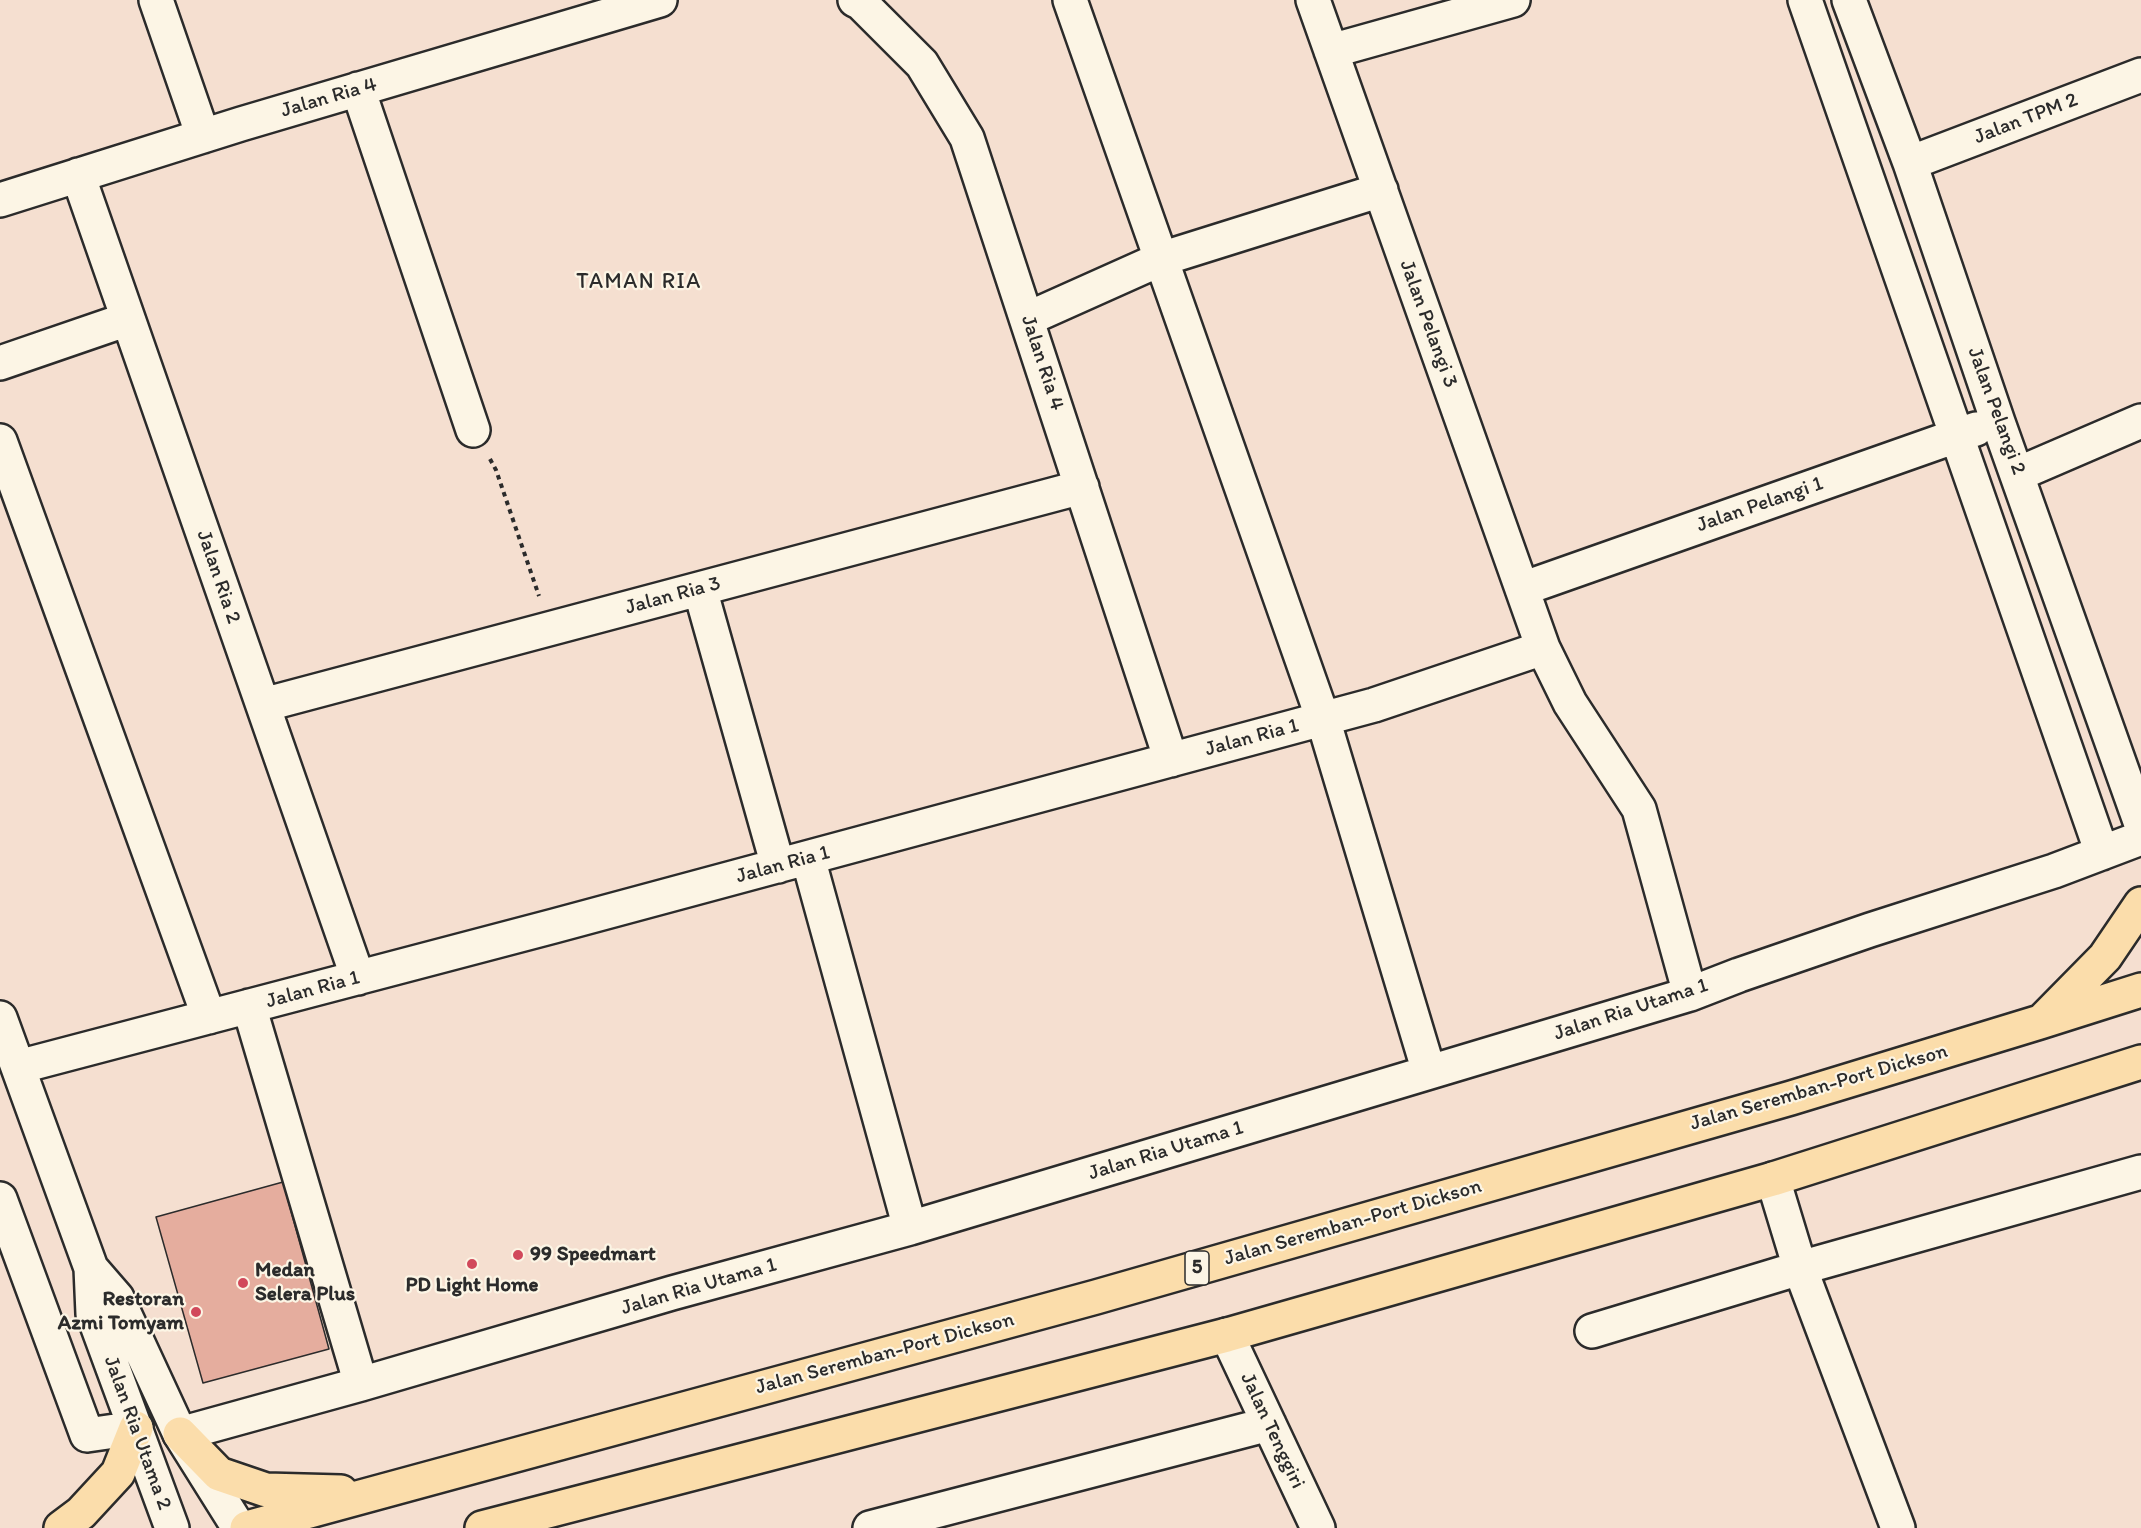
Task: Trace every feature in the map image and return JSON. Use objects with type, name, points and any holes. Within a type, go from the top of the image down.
[{"type":"highway","points":[[2040,1022],[2105,957],[2141,904]]},
{"type":"highway","name":"Jalan Seremban-Port Dickson","points":[[247,1528],[1096,1297],[1791,1098],[2141,990]]},
{"type":"highway","points":[[483,1528],[1227,1335],[1773,1179],[2141,1062]]},
{"type":"highway","points":[[61,1528],[81,1513],[118,1473],[136,1428]]},
{"type":"highway","points":[[180,1434],[219,1474],[266,1490],[378,1492]]},
{"type":"street","points":[[156,0],[203,136]]},
{"type":"street","name":"Jalan Ria 4","points":[[0,200],[358,89],[660,0]]},
{"type":"street","name":"Jalan Ria 4","points":[[855,0],[861,3],[922,64],[967,138],[1171,760]]},
{"type":"street","points":[[1070,0],[1323,719],[1429,1072]]},
{"type":"street","name":"Jalan Pelangi 3","points":[[1313,0],[1543,648],[1570,703],[1639,809],[1690,994]]},
{"type":"street","points":[[1331,51],[1513,0]]},
{"type":"street","points":[[1805,0],[2102,853]]},
{"type":"street","name":"Jalan Pelangi 2","points":[[1849,0],[1910,163],[1998,422],[2141,824]]},
{"type":"street","name":"Jalan TPM 2","points":[[1910,163],[2141,75]]},
{"type":"street","points":[[358,89],[473,430]]},
{"type":"street","name":"Jalan Ria 2","points":[[78,175],[358,978]]},
{"type":"street","points":[[1027,319],[1161,259],[1381,190]]},
{"type":"street","points":[[0,363],[128,319]]},
{"type":"street","points":[[2018,474],[2141,421]]},
{"type":"street","name":"Jalan Pelangi 1","points":[[1522,589],[1998,422]]},
{"type":"street","points":[[0,441],[209,1017]]},
{"type":"street","name":"Jalan Ria 3","points":[[263,705],[1082,487]]},
{"type":"street","points":[[700,589],[793,862],[910,1228]]},
{"type":"street","name":"Jalan Ria 1","points":[[18,1067],[793,862],[1374,705],[1543,648]]},
{"type":"street","name":"Jalan Ria Utama 1","points":[[180,1434],[672,1293],[910,1228],[1690,994],[1738,975],[2055,871],[2141,837]]},
{"type":"street","points":[[249,1006],[361,1384]]},
{"type":"street","name":"Jalan Ria Utama 2","points":[[0,1018],[91,1268],[93,1314],[172,1528]]},
{"type":"street","points":[[1592,1331],[1800,1268],[2141,1172]]},
{"type":"street","points":[[1773,1179],[1800,1268],[1898,1528]]},
{"type":"street","points":[[0,1199],[87,1435],[136,1428]]},
{"type":"street","name":"Jalan Ria Utama 2","points":[[91,1268],[117,1298],[180,1434],[239,1528]]},
{"type":"street","name":"Jalan Tenggiri","points":[[1227,1335],[1318,1528]]},
{"type":"street","points":[[870,1528],[1269,1424]]},
{"type":"path","points":[[473,430],[496,470],[550,629]]},
{"type":"building","name":"Medan Selera Plus","points":[[283,1182],[329,1349],[203,1383],[156,1217]]},
{"type":"place","name":"99 Speedmart","points":[[518,1255]]},
{"type":"place","name":"PD Light Home","points":[[472,1264]]},
{"type":"place","name":"Medan Selera Plus","points":[[243,1283]]},
{"type":"place","name":"Restoran Azmi Tomyam","points":[[196,1312]]},
{"type":"district","name":"TAMAN RIA","points":[[639,282]]}]
